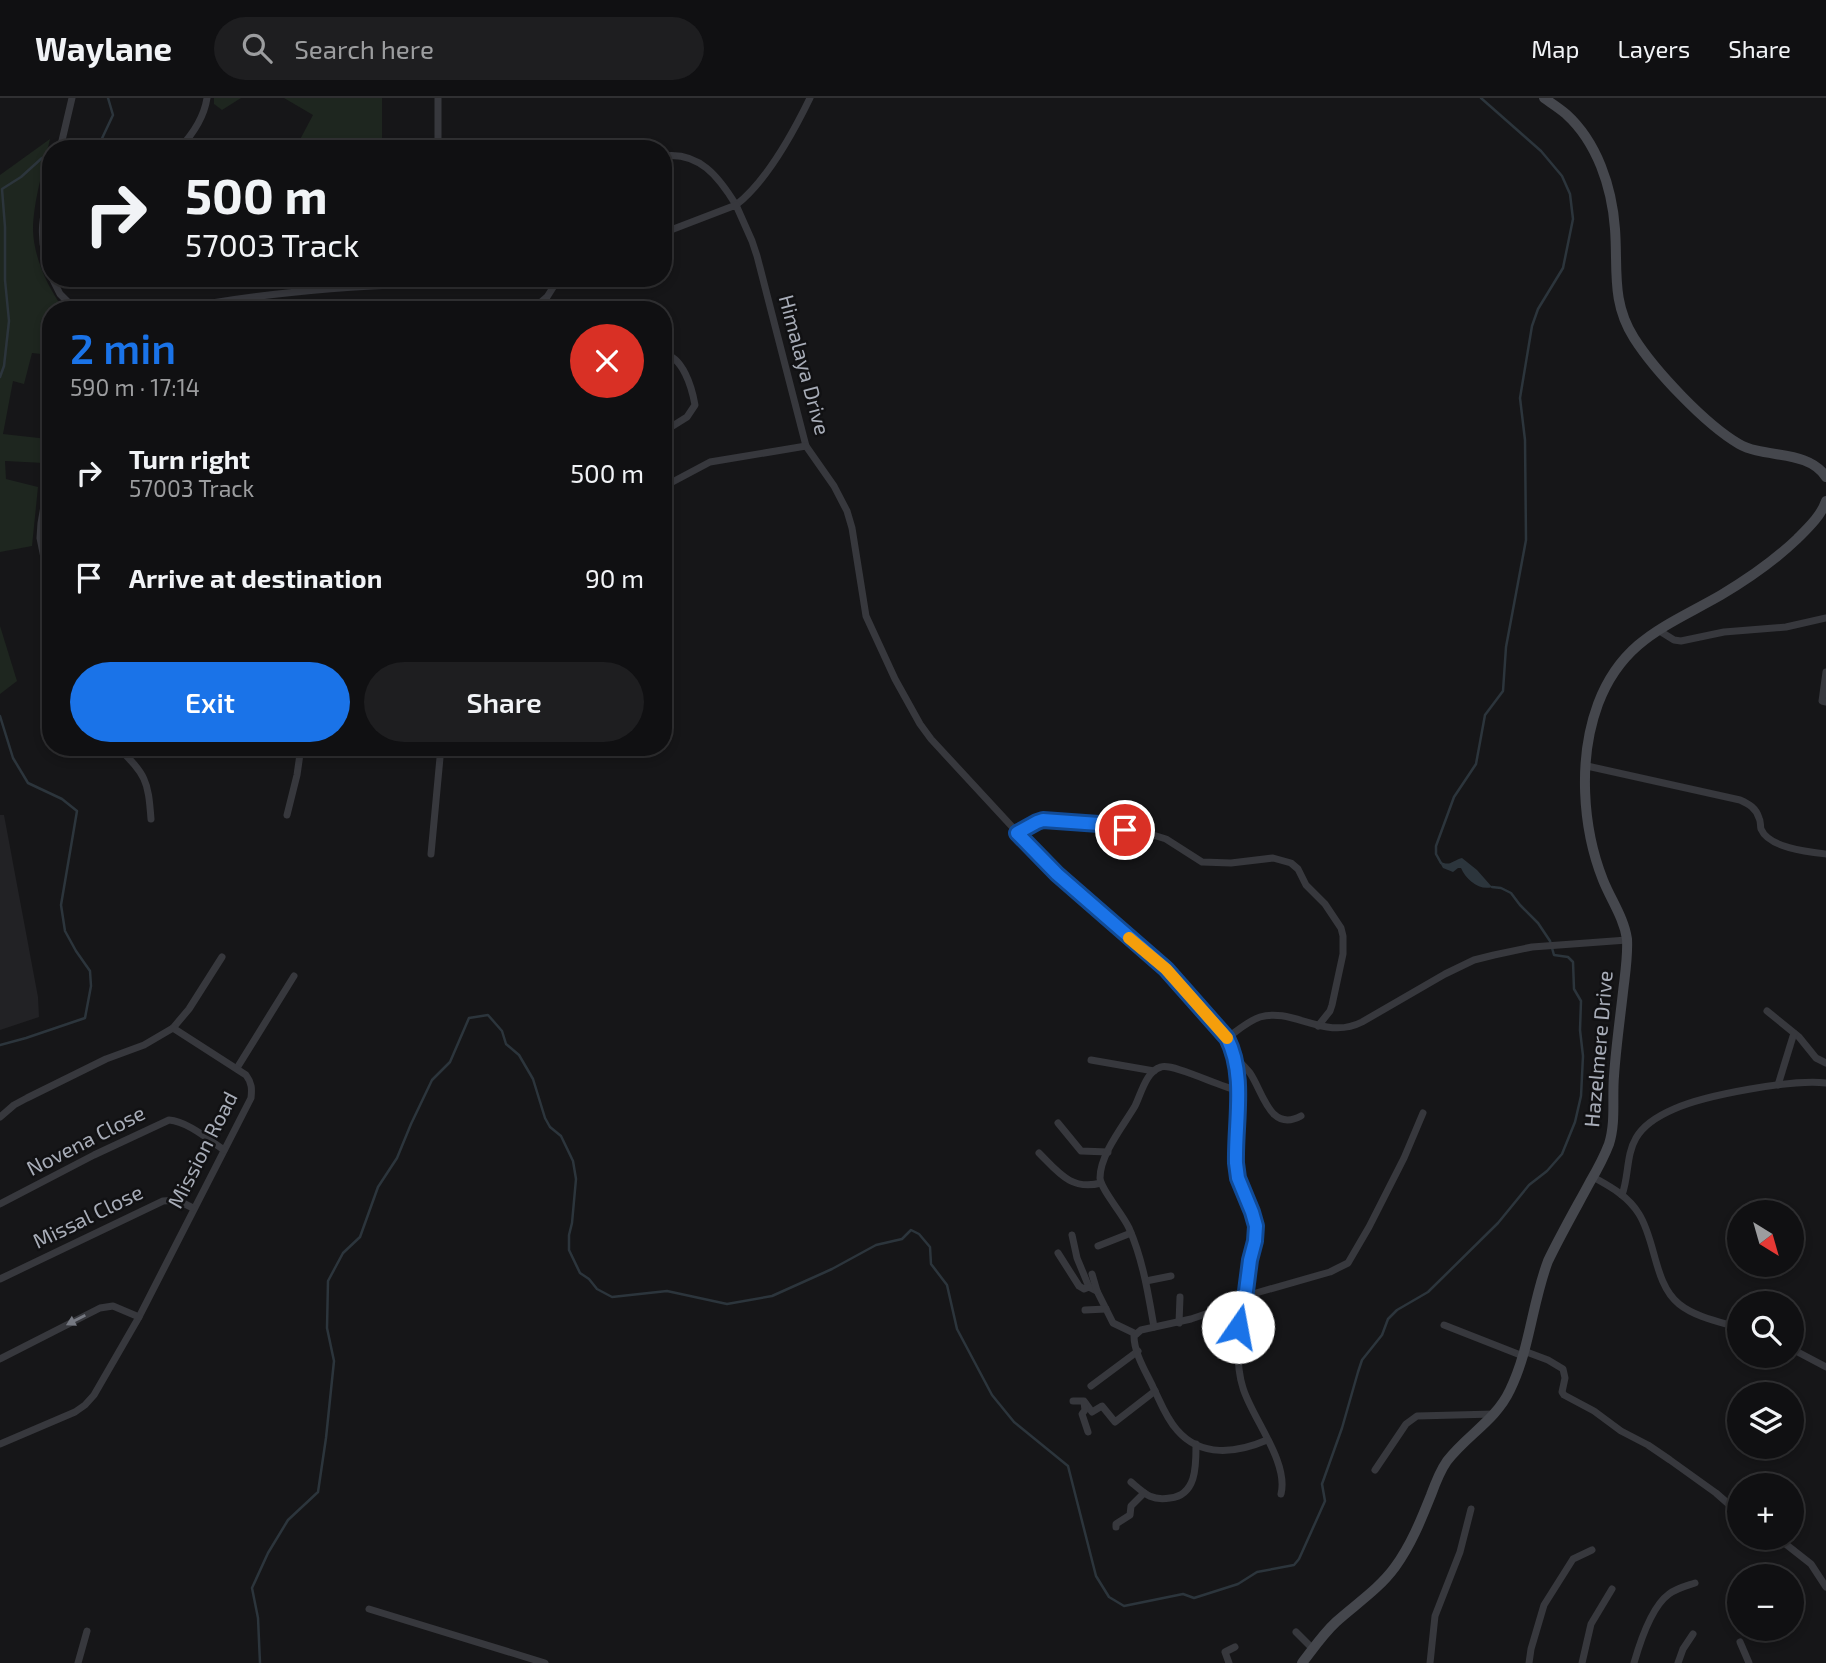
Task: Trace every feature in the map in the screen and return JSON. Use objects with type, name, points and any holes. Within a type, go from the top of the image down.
[{"type":"street","points":[[62,140],[72,98]]},
{"type":"street","points":[[186,140],[201,120],[207,98]]},
{"type":"street","points":[[438,98],[438,140]]},
{"type":"street","points":[[672,230],[736,205],[753,191],[779,154],[810,98]]},
{"type":"street","points":[[1544,98],[1565,112],[1579,127],[1602,167],[1611,199],[1615,229],[1619,304],[1624,321],[1634,339],[1687,401],[1738,443],[1762,453],[1802,460],[1824,473]]},
{"type":"street","name":"Himalaya Drive","points":[[672,156],[695,159],[712,171],[736,205],[752,241],[806,446],[834,486],[847,511],[866,616],[895,679],[920,724],[1057,874],[1166,969],[1227,1038],[1235,1056],[1238,1178],[1256,1226],[1242,1300],[1239,1349],[1242,1388],[1281,1474],[1281,1494]]},
{"type":"street","points":[[42,219],[42,240]]},
{"type":"street","points":[[56,287],[67,301]]},
{"type":"street","points":[[223,301],[318,289],[361,287]]},
{"type":"street","points":[[542,301],[553,287]]},
{"type":"street","points":[[672,356],[681,365],[695,405],[687,417],[672,426]]},
{"type":"street","points":[[672,482],[710,463],[806,446]]},
{"type":"street","name":"Hazelmere Drive","points":[[1302,1663],[1334,1624],[1382,1583],[1395,1568],[1415,1533],[1444,1465],[1495,1414],[1509,1392],[1524,1354],[1545,1270],[1608,1146],[1628,957],[1627,940],[1620,916],[1592,851],[1588,827],[1587,766],[1590,736],[1598,704],[1613,674],[1630,652],[1647,637],[1769,563],[1810,526],[1826,501]]},
{"type":"street","points":[[42,517],[42,548]]},
{"type":"street","points":[[1658,630],[1674,640],[1681,641],[1724,632],[1786,628],[1826,618]]},
{"type":"street","points":[[1826,672],[1822,701],[1826,702]]},
{"type":"street","points":[[126,756],[147,781],[151,819]]},
{"type":"street","points":[[287,815],[298,775],[300,756]]},
{"type":"street","points":[[431,854],[440,756]]},
{"type":"street","points":[[1587,766],[1740,800],[1755,810],[1762,829],[1774,841],[1800,851],[1826,854]]},
{"type":"street","points":[[1017,833],[1043,820],[1099,824],[1166,839],[1202,862],[1231,863],[1273,858],[1291,863],[1298,869],[1306,885],[1325,904],[1343,936],[1343,954],[1332,1005],[1330,1012],[1318,1026]]},
{"type":"street","points":[[1227,1038],[1252,1021],[1272,1015],[1318,1026],[1355,1026],[1461,966],[1494,955],[1551,946],[1627,940]]},
{"type":"street","points":[[0,1117],[27,1098],[106,1059],[144,1045],[173,1028],[189,1009],[222,957]]},
{"type":"street","points":[[237,1068],[294,976]]},
{"type":"street","points":[[1767,1011],[1794,1033],[1812,1054],[1826,1063]]},
{"type":"street","name":"Mission Road","points":[[0,1444],[75,1412],[94,1395],[139,1317],[251,1098],[251,1082],[246,1075],[173,1028]]},
{"type":"street","points":[[1779,1085],[1794,1033]]},
{"type":"street","points":[[1235,1056],[1250,1073],[1275,1116],[1287,1120],[1295,1120],[1301,1116]]},
{"type":"street","points":[[1091,1060],[1154,1071]]},
{"type":"street","points":[[1154,1327],[1142,1261],[1120,1211],[1101,1183],[1101,1172],[1108,1152],[1146,1081],[1154,1071],[1163,1066],[1237,1090]]},
{"type":"street","points":[[1622,1195],[1636,1137],[1658,1117],[1690,1102],[1728,1094],[1779,1085],[1826,1083]]},
{"type":"street","points":[[1267,1440],[1252,1447],[1216,1451],[1196,1444],[1175,1428],[1138,1351],[1134,1341],[1136,1334],[1141,1330],[1179,1323],[1256,1293],[1330,1272],[1348,1262],[1375,1216],[1423,1113]]},
{"type":"street","name":"Novena Close","points":[[0,1204],[169,1120],[184,1125],[224,1150]]},
{"type":"street","points":[[1058,1123],[1081,1152],[1108,1152]]},
{"type":"street","points":[[1039,1153],[1071,1181],[1091,1186],[1101,1183]]},
{"type":"street","points":[[1593,1177],[1622,1195],[1638,1212],[1663,1280],[1673,1299],[1692,1312],[1727,1324]]},
{"type":"street","name":"Missal Close","points":[[0,1279],[163,1200],[177,1200],[193,1208]]},
{"type":"street","points":[[1098,1246],[1131,1233]]},
{"type":"street","points":[[1073,1235],[1077,1258],[1113,1323],[1136,1334]]},
{"type":"street","points":[[1058,1253],[1079,1286],[1093,1289]]},
{"type":"street","points":[[1092,1275],[1093,1289]]},
{"type":"street","points":[[1146,1281],[1171,1276]]},
{"type":"street","points":[[1179,1323],[1180,1297]]},
{"type":"street","points":[[0,1359],[100,1308],[113,1306],[139,1317]]},
{"type":"street","points":[[1085,1310],[1106,1308]]},
{"type":"street","points":[[1444,1325],[1548,1360],[1563,1369],[1564,1395],[1648,1445],[1727,1503]]},
{"type":"street","points":[[1091,1386],[1138,1351]]},
{"type":"street","points":[[1804,1355],[1826,1367]]},
{"type":"street","points":[[1084,1401],[1092,1412],[1102,1406],[1115,1422],[1155,1391]]},
{"type":"street","points":[[1073,1401],[1084,1401]]},
{"type":"street","points":[[1084,1401],[1085,1410],[1082,1414],[1088,1432]]},
{"type":"street","points":[[1375,1470],[1406,1424],[1417,1416],[1495,1414]]},
{"type":"street","points":[[1131,1482],[1154,1499],[1182,1496],[1190,1486],[1196,1466],[1196,1444]]},
{"type":"street","points":[[1116,1527],[1116,1524],[1130,1515],[1131,1506],[1144,1493]]},
{"type":"street","points":[[1430,1663],[1435,1616],[1460,1552],[1471,1509]]},
{"type":"street","points":[[1530,1663],[1539,1620],[1550,1595],[1573,1559],[1592,1550]]},
{"type":"street","points":[[1793,1550],[1811,1564],[1826,1587]]},
{"type":"street","points":[[1634,1663],[1661,1601],[1679,1588],[1695,1583]]},
{"type":"street","points":[[1582,1663],[1591,1624],[1612,1589]]},
{"type":"street","points":[[369,1609],[545,1663]]},
{"type":"street","points":[[78,1663],[87,1631]]},
{"type":"street","points":[[1296,1632],[1313,1649]]},
{"type":"street","points":[[1678,1663],[1693,1634]]},
{"type":"street","points":[[1740,1642],[1749,1663]]},
{"type":"street","points":[[1229,1663],[1225,1651],[1235,1647]]},
{"type":"shaded area","points":[[214,98],[241,98],[222,110],[214,104]]},
{"type":"shaded area","points":[[284,98],[382,98],[382,140],[300,140],[313,115]]},
{"type":"shaded area","points":[[42,145],[42,174],[33,219],[34,241],[42,269],[42,287],[50,287],[58,301],[42,301],[42,354],[32,353],[24,384],[13,381],[3,434],[42,438],[42,463],[5,461],[6,479],[38,487],[32,546],[0,552],[0,175]]},
{"type":"shaded area","points":[[0,626],[17,681],[0,694]]},
{"type":"shaded area","points":[[0,815],[4,815],[38,997],[39,1017],[0,1030]]},
{"type":"shaded area","points":[[1462,858],[1492,887],[1478,886],[1461,868],[1453,872],[1443,868],[1439,861],[1449,863]]},
{"type":"waterway","points":[[101,140],[113,115],[108,98]]},
{"type":"waterway","points":[[1441,863],[1436,854],[1436,846],[1454,797],[1476,764],[1485,715],[1503,691],[1506,647],[1526,540],[1525,440],[1520,398],[1532,326],[1538,309],[1563,268],[1573,219],[1570,194],[1562,176],[1541,151],[1481,98]]},
{"type":"waterway","points":[[0,377],[4,366],[9,321],[2,189],[21,177],[42,158]]},
{"type":"waterway","points":[[0,716],[13,758],[28,783],[62,799],[77,811],[61,905],[65,931],[90,971],[91,986],[85,1018],[0,1045]]},
{"type":"waterway","points":[[260,1663],[258,1618],[252,1588],[268,1553],[288,1520],[318,1492],[334,1361],[327,1328],[328,1281],[343,1253],[360,1237],[378,1187],[397,1158],[432,1080],[450,1062],[469,1018],[488,1015],[502,1031],[506,1044],[519,1055],[533,1079],[545,1118],[550,1127],[561,1136],[573,1161],[576,1179],[569,1250],[580,1273],[597,1289],[612,1297],[667,1291],[727,1304],[772,1296],[832,1269],[876,1245],[902,1239],[911,1230],[919,1234],[930,1247],[931,1264],[947,1285],[957,1329],[992,1395],[1014,1422],[1068,1466],[1096,1576],[1109,1597],[1124,1606],[1183,1594],[1194,1598],[1238,1584],[1257,1572],[1294,1565],[1325,1501],[1322,1484],[1362,1360],[1382,1335],[1388,1319],[1397,1310],[1428,1292],[1498,1223],[1529,1185],[1547,1171],[1562,1154],[1575,1122],[1581,1096],[1583,1056],[1581,1001],[1574,989],[1573,962],[1568,957],[1554,955],[1550,941],[1538,923],[1511,893],[1492,887]]},
{"type":"slow traffic","points":[[1129,938],[1166,969],[1227,1038]]},
{"type":"route","points":[[1125,830],[1099,824],[1043,820],[1017,833],[1057,874],[1166,969],[1231,1045],[1237,1071],[1235,1147],[1238,1178],[1256,1226],[1245,1299],[1240,1301],[1238,1327]]}]
